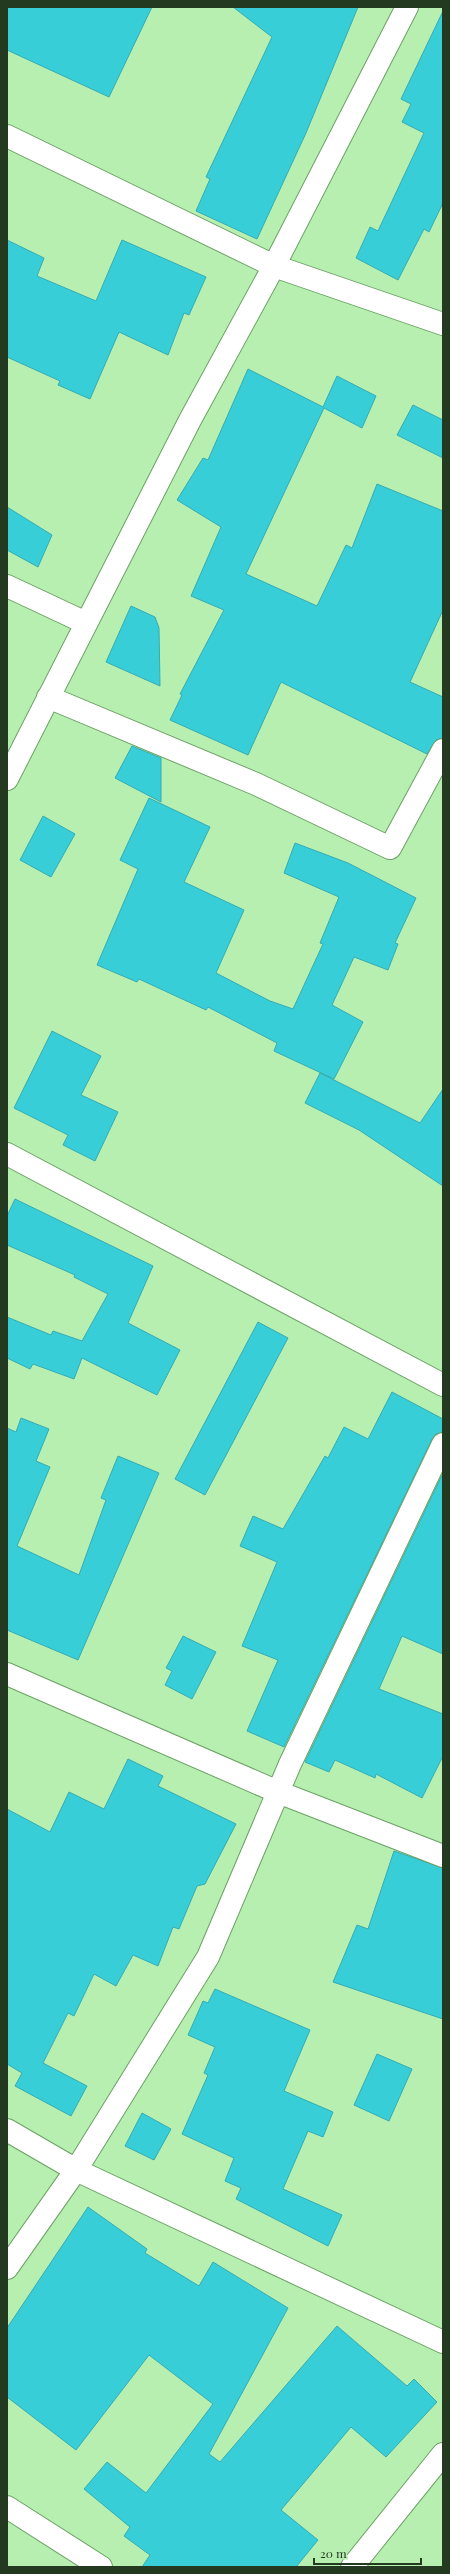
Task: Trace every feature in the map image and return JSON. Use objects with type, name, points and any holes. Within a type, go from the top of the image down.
[{"type":"street","points":[[7,779],[190,420],[274,266],[407,7]]},
{"type":"street","points":[[7,136],[274,266],[443,324]]},
{"type":"street","points":[[7,586],[86,623]]},
{"type":"street","points":[[48,698],[256,784],[390,848],[443,750]]},
{"type":"street","points":[[7,1154],[443,1385]]},
{"type":"street","points":[[7,2268],[76,2170],[208,1958],[278,1792],[443,1444]]},
{"type":"street","points":[[7,1674],[278,1792],[443,1856]]},
{"type":"street","points":[[7,2130],[76,2170],[443,2342]]},
{"type":"street","points":[[352,2567],[443,2454]]},
{"type":"street","points":[[7,2507],[101,2567]]},
{"type":"building","points":[[7,7],[152,7],[109,97],[7,50]]},
{"type":"building","points":[[233,7],[358,7],[306,133],[257,239],[196,211],[210,179],[206,177],[272,37]]},
{"type":"building","points":[[443,11],[443,203],[429,232],[424,229],[398,280],[356,258],[370,227],[378,231],[424,133],[402,122],[411,104],[401,99]]},
{"type":"building","points":[[7,240],[44,258],[37,276],[96,301],[122,240],[206,277],[189,315],[184,313],[168,355],[119,332],[90,399],[58,385],[60,381],[7,357]]},
{"type":"building","points":[[248,369],[323,407],[337,376],[376,396],[362,428],[324,408],[246,574],[317,606],[346,545],[352,548],[377,484],[443,511],[443,610],[410,682],[443,697],[443,738],[436,740],[427,754],[281,682],[248,755],[170,720],[182,695],[180,694],[224,610],[191,596],[221,527],[177,500],[203,458],[208,460]]},
{"type":"building","points":[[413,405],[443,420],[443,458],[397,435]]},
{"type":"building","points":[[7,507],[52,535],[38,567],[7,550]]},
{"type":"building","points":[[131,606],[155,617],[159,628],[160,686],[106,662]]},
{"type":"building","points":[[132,746],[161,758],[161,802],[115,778]]},
{"type":"building","points":[[149,798],[210,827],[184,882],[244,910],[216,973],[270,1001],[293,1009],[323,944],[320,943],[339,897],[284,873],[295,843],[348,863],[416,898],[395,943],[398,944],[388,970],[354,957],[332,1005],[363,1022],[334,1079],[274,1051],[277,1043],[208,1007],[206,1010],[139,979],[137,982],[97,965],[138,869],[120,860]]},
{"type":"building","points":[[43,816],[75,834],[51,877],[20,860]]},
{"type":"building","points":[[52,1031],[101,1056],[81,1095],[118,1112],[95,1161],[63,1145],[68,1135],[14,1108]]},
{"type":"building","points":[[320,1073],[420,1123],[443,1089],[443,1186],[359,1130],[305,1103]]},
{"type":"building","points":[[15,1199],[153,1266],[128,1323],[180,1350],[157,1395],[82,1358],[74,1379],[33,1364],[30,1369],[7,1358],[7,1317],[51,1335],[53,1331],[82,1341],[108,1294],[74,1277],[75,1275],[7,1245],[7,1216]]},
{"type":"building","points":[[258,1322],[288,1338],[205,1495],[175,1479]]},
{"type":"building","points":[[392,1392],[443,1419],[443,1432],[436,1434],[432,1439],[284,1747],[247,1731],[278,1660],[242,1646],[277,1562],[240,1546],[253,1516],[283,1529],[325,1456],[328,1458],[344,1427],[368,1439]]},
{"type":"building","points":[[21,1418],[49,1429],[36,1461],[50,1467],[17,1546],[79,1575],[106,1500],[101,1498],[118,1456],[159,1473],[78,1660],[7,1630],[7,1428],[16,1432]]},
{"type":"building","points":[[443,1473],[443,1654],[402,1636],[379,1689],[443,1714],[443,1756],[422,1798],[376,1774],[375,1778],[335,1760],[329,1772],[305,1762]]},
{"type":"building","points":[[183,1636],[216,1652],[192,1699],[165,1685],[172,1671],[166,1668]]},
{"type":"building","points":[[128,1759],[163,1776],[158,1786],[236,1824],[205,1884],[197,1886],[179,1929],[173,1927],[158,1966],[133,1955],[116,1986],[94,1974],[74,2016],[68,2013],[43,2063],[87,2086],[71,2116],[15,2086],[22,2073],[7,2064],[7,1809],[50,1832],[69,1792],[104,1809]]},
{"type":"building","points":[[394,1851],[443,1868],[443,2019],[333,1982],[357,1925],[368,1929]]},
{"type":"building","points":[[215,1989],[310,2030],[284,2091],[333,2112],[323,2137],[308,2131],[283,2189],[342,2215],[328,2246],[236,2199],[241,2188],[225,2181],[234,2158],[182,2134],[208,2075],[204,2073],[215,2047],[188,2035],[203,2001],[208,2003]]},
{"type":"building","points":[[377,2054],[412,2069],[389,2121],[354,2105]]},
{"type":"building","points":[[142,2113],[171,2129],[154,2160],[125,2146]]},
{"type":"building","points":[[88,2207],[147,2249],[145,2253],[199,2286],[213,2262],[288,2308],[209,2454],[220,2462],[337,2326],[407,2386],[414,2379],[437,2402],[386,2457],[351,2427],[281,2510],[318,2540],[296,2567],[142,2567],[150,2555],[124,2536],[130,2527],[84,2489],[107,2462],[146,2493],[213,2404],[149,2355],[76,2450],[7,2397],[7,2328]]}]
